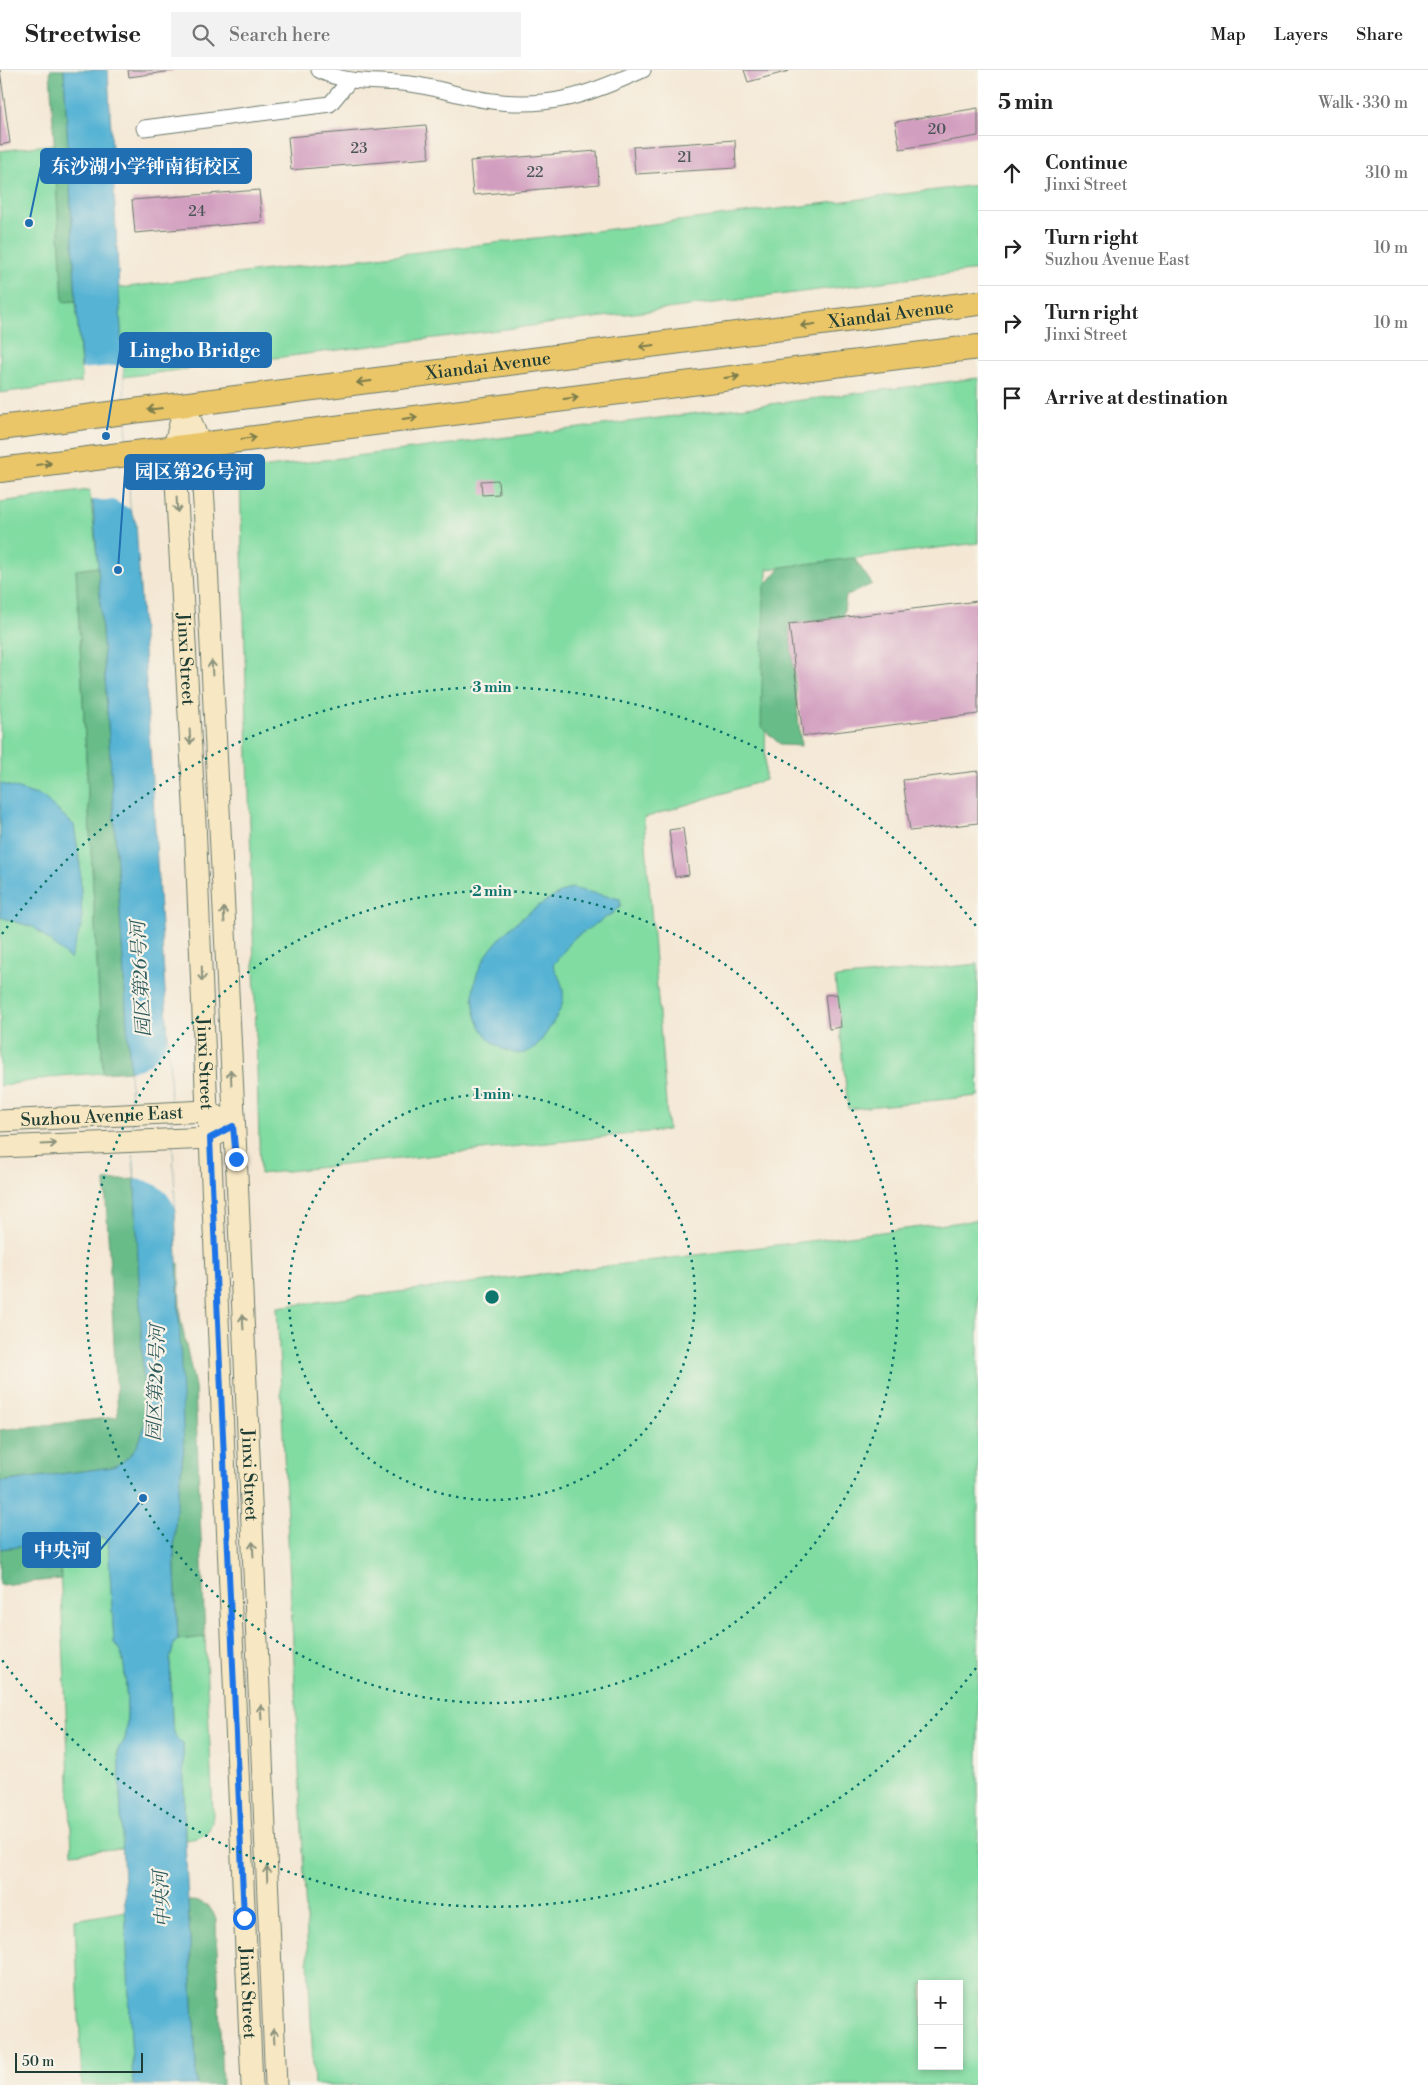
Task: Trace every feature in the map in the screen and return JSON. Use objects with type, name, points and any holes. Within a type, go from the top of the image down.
[{"type":"main road","name":"Xiandai Avenue","points":[[0,428],[185,406],[978,303]]},
{"type":"main road","points":[[0,470],[978,346]]},
{"type":"main road","name":"Jinxi Street","points":[[185,406],[200,445],[265,1801],[276,2085]]},
{"type":"main road","name":"Jinxi Street","points":[[185,406],[174,448],[194,801],[252,2085]]},
{"type":"main road","name":"Suzhou Avenue East","points":[[0,1121],[207,1111],[233,1126]]},
{"type":"main road","name":"Suzhou Avenue East","points":[[0,1147],[172,1138],[210,1138],[233,1126]]},
{"type":"street","points":[[319,70],[350,80],[410,84],[490,101],[535,103],[582,96],[643,70]]},
{"type":"street","points":[[144,128],[330,104],[350,80]]},
{"type":"green space","points":[[50,70],[64,70],[76,301],[63,302]]},
{"type":"green space","points":[[54,144],[63,302],[76,301],[82,382],[0,393],[0,151]]},
{"type":"green space","points":[[978,185],[978,270],[123,377],[119,288]]},
{"type":"green space","points":[[978,378],[978,543],[767,569],[765,780],[644,818],[668,1130],[260,1174],[240,479],[252,470],[260,468]]},
{"type":"green space","points":[[90,490],[98,567],[76,570],[103,1073],[60,1076],[0,1086],[0,502]]},
{"type":"green space","points":[[854,558],[872,584],[846,596],[843,617],[789,624],[801,746],[781,745],[761,727],[764,587],[781,567]]},
{"type":"green space","points":[[98,567],[130,1071],[103,1073],[76,570]]},
{"type":"green space","points":[[978,964],[978,1096],[848,1109],[835,978]]},
{"type":"green space","points":[[135,1179],[145,1422],[141,1437],[131,1454],[113,1467],[0,1482],[0,1430],[118,1417],[105,1181]]},
{"type":"green space","points":[[978,1220],[978,2085],[314,2085],[277,1307]]},
{"type":"green space","points":[[179,1263],[180,1316],[195,1387],[205,1637],[178,1640],[174,1548],[176,1510],[184,1448],[176,1264]]},
{"type":"green space","points":[[102,1537],[108,1541],[109,1547],[114,1643],[123,1658],[126,1688],[126,1733],[125,1739],[118,1749],[123,1848],[72,1853],[59,1542]]},
{"type":"green space","points":[[59,1542],[61,1579],[0,1585],[0,1549]]},
{"type":"green space","points":[[205,1637],[213,1814],[210,1826],[205,1834],[197,1838],[185,1840],[183,1744],[174,1733],[172,1724],[170,1660],[174,1643],[178,1640]]},
{"type":"green space","points":[[188,1901],[203,1903],[209,1907],[216,1920],[222,2085],[197,2085]]},
{"type":"green space","points":[[126,1911],[133,2085],[82,2085],[75,1920]]},
{"type":"water","points":[[64,70],[108,70],[130,509],[136,523],[168,1038],[184,1448],[176,1510],[174,1548],[178,1640],[174,1643],[170,1660],[172,1724],[174,1733],[183,1744],[185,1840],[197,2085],[133,2085],[118,1748],[125,1739],[127,1700],[123,1658],[114,1643],[108,1541],[101,1537],[0,1549],[0,1482],[113,1467],[126,1459],[135,1449],[145,1422],[130,1071],[98,567],[76,301]]},
{"type":"water","points":[[0,783],[43,797],[74,825],[80,863],[82,923],[70,959],[35,928],[0,917]]},
{"type":"water","points":[[571,888],[620,899],[621,905],[613,913],[574,938],[553,965],[563,988],[563,1001],[561,1008],[541,1041],[533,1049],[522,1054],[505,1050],[486,1036],[476,1016],[473,992],[479,969],[495,944],[518,921],[545,902]]},
{"type":"pier","points":[[123,365],[130,509],[113,500],[91,500],[81,369]]},
{"type":"pier","points":[[168,1038],[175,1206],[167,1194],[158,1186],[147,1181],[135,1179],[130,1071],[141,1069],[150,1064],[164,1049]]},
{"type":"building","points":[[0,70],[10,143],[0,145]]},
{"type":"building","points":[[128,70],[173,70],[173,71],[129,77]]},
{"type":"building","points":[[744,70],[789,70],[789,71],[748,82]]},
{"type":"building","points":[[978,108],[978,136],[900,149],[895,122]]},
{"type":"building","points":[[426,125],[429,158],[291,170],[288,137]]},
{"type":"building","points":[[735,140],[736,168],[635,174],[633,147]]},
{"type":"building","points":[[597,151],[599,184],[473,195],[470,161]]},
{"type":"building","points":[[259,190],[262,222],[135,233],[132,200]]},
{"type":"building","points":[[498,480],[499,494],[482,495],[481,481]]},
{"type":"building","points":[[978,601],[978,714],[803,736],[789,624]]},
{"type":"building","points":[[978,771],[978,823],[910,831],[903,780]]},
{"type":"building","points":[[683,828],[689,875],[675,877],[669,830]]},
{"type":"building","points":[[837,994],[841,1027],[829,1029],[825,995]]},
{"type":"place","name":"东沙湖小学钟南街校区","points":[[29,223]]},
{"type":"place","name":"Lingbo Bridge","points":[[106,436]]},
{"type":"place","name":"园区第26号河","points":[[118,570]]},
{"type":"place","name":"中央河","points":[[143,1498]]},
{"type":"route","points":[[236,1159],[233,1126],[210,1138],[241,1812],[244,1918]]}]
